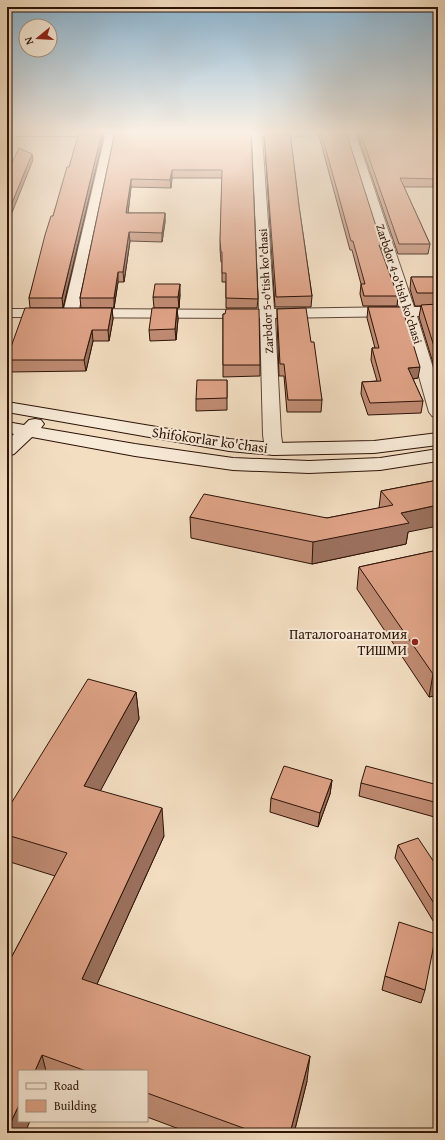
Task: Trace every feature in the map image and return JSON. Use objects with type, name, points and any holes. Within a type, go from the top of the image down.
[{"type":"street","points":[[70,314],[99,185]]},
{"type":"street","name":"Zarbdor 5-o'tish ko'chasi","points":[[260,185],[272,435],[274,449]]},
{"type":"street","name":"Zarbdor 4-o'tish ko'chasi","points":[[367,185],[408,311],[438,412]]},
{"type":"street","points":[[7,313],[267,314],[438,311]]},
{"type":"street","name":"Shifokorlar ko'chasi","points":[[7,407],[229,446],[274,449],[374,447],[438,439]]},
{"type":"street","points":[[7,450],[46,414]]},
{"type":"street","name":"Shifokorlar ko'chasi","points":[[7,427],[135,450],[233,464],[309,467],[372,464],[438,455]]},
{"type":"building","points":[[7,185],[19,185],[7,215]]},
{"type":"building","points":[[62,185],[89,185],[62,298],[29,298],[45,235],[51,216],[53,216]]},
{"type":"building","points":[[104,185],[130,185],[126,213],[165,213],[162,233],[129,232],[123,272],[118,272],[114,298],[80,298]]},
{"type":"building","points":[[222,185],[253,185],[258,299],[226,298],[226,273],[222,273],[222,252],[220,240]]},
{"type":"building","points":[[268,185],[296,185],[312,296],[276,297]]},
{"type":"building","points":[[336,185],[363,185],[382,245],[379,245],[398,296],[364,296],[361,284],[365,284],[353,241],[351,241]]},
{"type":"building","points":[[379,185],[403,185],[430,244],[399,244]]},
{"type":"building","points":[[411,277],[438,277],[438,293],[417,293]]},
{"type":"building","points":[[155,284],[180,284],[178,297],[153,297]]},
{"type":"building","points":[[438,304],[437,327],[438,359],[421,305]]},
{"type":"building","points":[[368,307],[402,307],[420,367],[408,368],[423,401],[370,403],[362,382],[381,381],[372,348],[379,348]]},
{"type":"building","points":[[25,308],[112,308],[108,330],[92,330],[84,360],[7,360]]},
{"type":"building","points":[[152,308],[177,308],[175,329],[149,330]]},
{"type":"building","points":[[306,308],[311,342],[314,342],[322,400],[288,400],[284,364],[280,364],[277,309]]},
{"type":"building","points":[[226,309],[259,309],[260,365],[223,365],[223,314],[225,314]]},
{"type":"building","points":[[197,380],[227,380],[227,398],[196,399]]},
{"type":"building","points":[[438,480],[438,505],[401,513],[409,523],[313,542],[190,517],[204,494],[327,518],[393,505],[381,491]]},
{"type":"building","points":[[438,550],[438,673],[433,674],[359,567]]},
{"type":"building","points":[[88,679],[136,692],[84,786],[162,808],[82,979],[310,1056],[290,1133],[257,1133],[148,1093],[148,1070],[83,1070],[42,1055],[35,1070],[18,1070],[18,1107],[7,1130],[7,959],[10,960],[67,853],[7,835],[7,810]]},
{"type":"building","points":[[284,766],[332,780],[320,813],[271,798]]},
{"type":"building","points":[[366,766],[438,785],[438,803],[361,783]]},
{"type":"building","points":[[418,838],[438,868],[438,910],[398,845]]},
{"type":"building","points":[[399,922],[436,934],[425,990],[385,976]]},
{"type":"place","name":"Паталогоанатомия ТИШМИ","points":[[415,642]]}]
